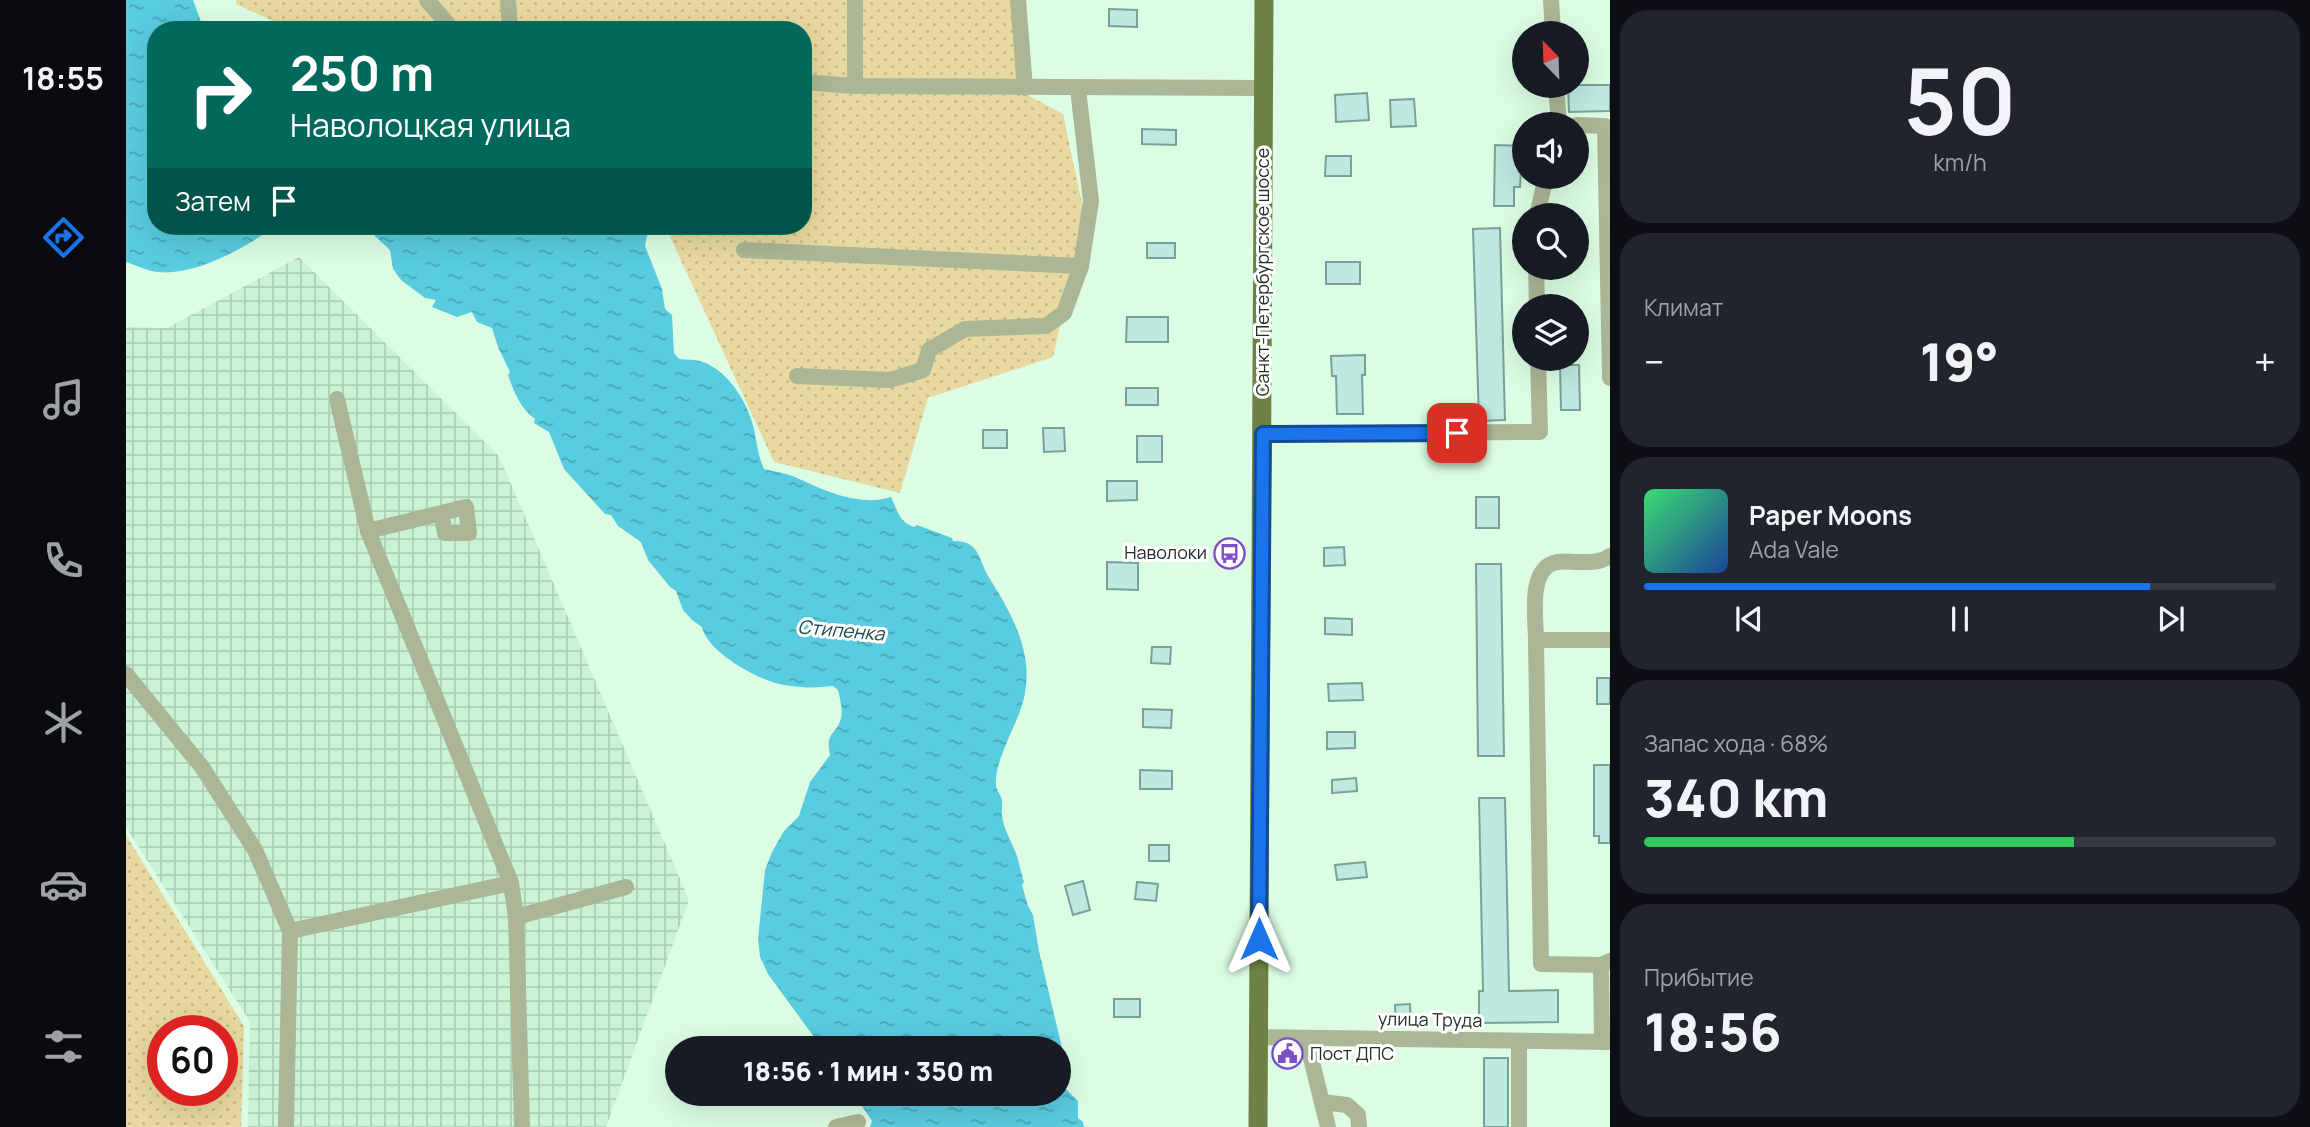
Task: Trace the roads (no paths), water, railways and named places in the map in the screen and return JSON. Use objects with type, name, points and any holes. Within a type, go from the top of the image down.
[{"type":"main road","name":"Санкт-Петербургское шоссе","points":[[1258,1127],[1264,0]]},
{"type":"street","points":[[427,0],[445,21]]},
{"type":"street","points":[[508,0],[509,21]]},
{"type":"street","points":[[855,0],[855,86]]},
{"type":"street","points":[[1018,0],[1025,88]]},
{"type":"street","points":[[1551,0],[1552,21]]},
{"type":"street","points":[[812,83],[855,86],[1078,89],[1263,88]]},
{"type":"street","points":[[797,376],[890,380],[923,370],[929,349],[965,329],[1046,326],[1064,313],[1081,266],[1091,201],[1078,89]]},
{"type":"street","points":[[1589,125],[1605,126],[1610,378]]},
{"type":"street","points":[[744,250],[1081,266]]},
{"type":"street","points":[[1263,434],[1540,432],[1538,371]]},
{"type":"street","points":[[337,398],[368,531],[511,883],[516,917],[522,1127]]},
{"type":"street","points":[[368,531],[441,513]]},
{"type":"street","points":[[1606,1042],[1605,963],[1541,964],[1536,587],[1545,567],[1555,562],[1600,561],[1610,556]]},
{"type":"street","points":[[1536,640],[1610,640]]},
{"type":"street","points":[[126,674],[202,768],[255,850],[290,931],[286,1127]]},
{"type":"street","points":[[290,931],[511,883]]},
{"type":"street","points":[[516,917],[626,887]]},
{"type":"street","name":"улица Труда","points":[[1259,1038],[1606,1042]]},
{"type":"street","points":[[1306,1038],[1328,1127]]},
{"type":"street","points":[[1519,1041],[1519,1127]]},
{"type":"street","points":[[1322,1102],[1347,1105],[1358,1115],[1359,1127]]},
{"type":"street","points":[[836,1127],[858,1122]]},
{"type":"water","points":[[126,0],[193,0],[201,21],[147,21],[147,235],[261,235],[219,259],[188,270],[158,272],[126,262]]},
{"type":"water","name":"Стипенка","points":[[374,235],[647,235],[645,246],[662,289],[665,309],[672,315],[674,353],[679,359],[698,360],[709,365],[726,377],[733,386],[749,413],[764,469],[789,475],[854,499],[879,500],[891,497],[900,515],[909,525],[917,525],[974,548],[1017,629],[1026,663],[1024,700],[1000,761],[996,787],[1002,800],[1004,825],[1018,859],[1024,882],[1022,885],[1033,915],[1059,1036],[813,1036],[768,974],[760,957],[758,939],[765,870],[784,831],[799,816],[810,782],[830,755],[830,737],[842,715],[838,690],[833,686],[784,685],[761,678],[736,664],[713,646],[702,627],[683,610],[676,591],[648,560],[641,542],[618,526],[611,515],[605,514],[564,469],[549,432],[534,423],[535,419],[518,399],[492,328],[477,322],[472,312],[457,317],[432,307],[436,300],[425,298],[401,280],[393,269],[390,250]]},
{"type":"water","points":[[1071,1094],[1078,1101],[1078,1118],[1084,1127],[870,1127],[872,1121],[862,1106],[1071,1106]]},
{"type":"place","name":"Наволоки","points":[[1230,553]]},
{"type":"place","name":"Пост ДПС","points":[[1287,1054]]}]
